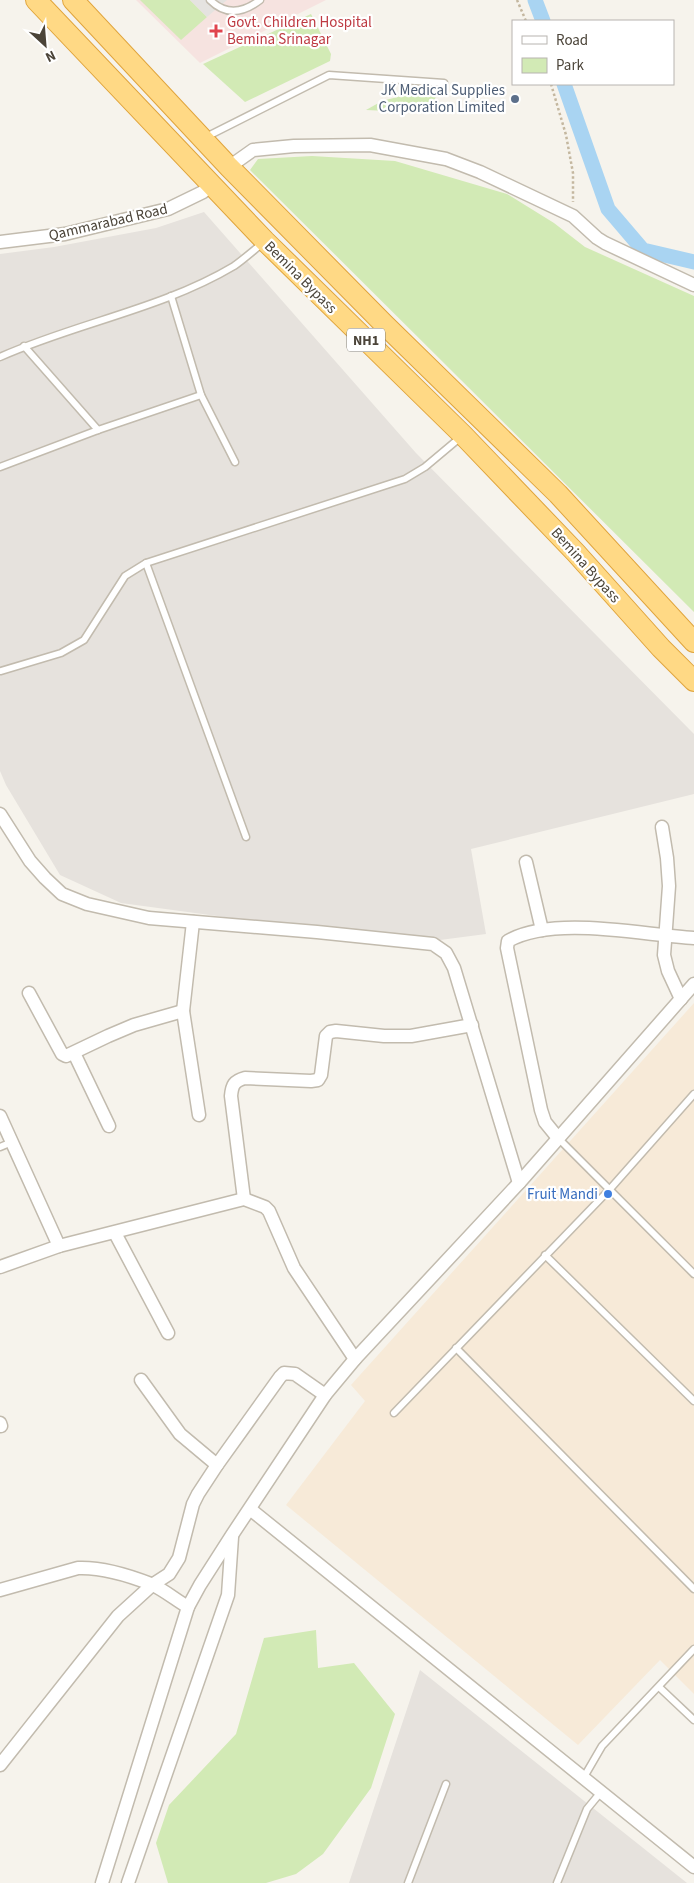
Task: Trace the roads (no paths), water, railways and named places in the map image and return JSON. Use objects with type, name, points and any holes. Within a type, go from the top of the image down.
[{"type":"highway","name":"Bemina Bypass","points":[[36,0],[265,241],[462,435],[576,553],[694,682]]},
{"type":"highway","name":"Bemina Bypass","points":[[72,0],[229,167],[384,324],[558,494],[694,642]]},
{"type":"street","points":[[229,167],[253,150],[294,146],[370,145],[446,159],[480,172],[573,216],[605,243],[694,286]]},
{"type":"street","name":"Qammarabad Road","points":[[0,242],[65,234],[168,209],[203,192],[210,184]]},
{"type":"street","points":[[0,814],[30,861],[45,878],[62,894],[87,904],[148,918],[433,944],[446,953],[454,968],[519,1183]]},
{"type":"street","points":[[662,827],[669,886],[664,955],[668,972],[681,1000]]},
{"type":"street","points":[[526,862],[542,930]]},
{"type":"street","points":[[193,922],[183,1011],[199,1115]]},
{"type":"street","points":[[558,1138],[545,1122],[541,1110],[506,948],[508,941],[542,930],[605,929],[694,938]]},
{"type":"street","points":[[102,1883],[188,1607],[200,1584],[232,1534],[325,1395],[354,1359],[519,1183],[694,984]]},
{"type":"street","points":[[29,993],[62,1054],[66,1056],[134,1025],[183,1011]]},
{"type":"street","points":[[244,1199],[232,1096],[232,1085],[236,1081],[245,1078],[318,1080],[321,1075],[326,1036],[330,1032],[411,1036],[472,1025]]},
{"type":"street","points":[[74,1053],[109,1126]]},
{"type":"street","points":[[0,1116],[6,1144],[59,1246]]},
{"type":"street","points":[[0,1267],[59,1246],[244,1199],[266,1207],[269,1211],[294,1268],[354,1359]]},
{"type":"street","points":[[115,1232],[168,1333]]},
{"type":"street","points":[[0,1765],[118,1616],[152,1585],[169,1574],[179,1558],[193,1504],[217,1465],[270,1389],[284,1374],[295,1374],[325,1395]]},
{"type":"street","points":[[141,1380],[180,1434],[217,1465]]},
{"type":"street","points":[[250,1509],[694,1867]]},
{"type":"street","points":[[128,1883],[228,1595],[232,1534]]},
{"type":"street","points":[[0,1590],[78,1568],[91,1568],[104,1570],[152,1585],[188,1607]]},
{"type":"lane","points":[[210,0],[219,9],[232,11],[247,8],[255,1]]},
{"type":"lane","points":[[203,139],[329,75],[444,83]]},
{"type":"lane","points":[[0,357],[24,346],[171,296],[234,265],[265,241]]},
{"type":"lane","points":[[171,296],[201,395],[235,462]]},
{"type":"lane","points":[[24,346],[98,430]]},
{"type":"lane","points":[[0,467],[98,430],[201,395]]},
{"type":"lane","points":[[1,671],[61,653],[84,640],[125,576],[146,563],[405,479],[425,467],[462,435]]},
{"type":"lane","points":[[146,563],[246,837]]},
{"type":"lane","points":[[394,1413],[610,1190],[693,1098]]},
{"type":"lane","points":[[558,1138],[694,1274]]},
{"type":"lane","points":[[545,1255],[694,1401]]},
{"type":"lane","points":[[456,1348],[694,1589]]},
{"type":"lane","points":[[584,1777],[602,1746],[694,1649]]},
{"type":"lane","points":[[659,1687],[694,1720]]},
{"type":"lane","points":[[408,1883],[446,1784]]},
{"type":"lane","points":[[557,1883],[587,1809],[601,1792]]},
{"type":"waterway","points":[[535,0],[543,20]]},
{"type":"waterway","points":[[564,85],[608,209],[643,250],[694,262]]},
{"type":"place","name":"Govt. Children Hospital Bemina Srinagar","points":[[216,31]]},
{"type":"place","name":"JK Medical Supplies Corporation Limited","points":[[515,99]]},
{"type":"place","name":"Fruit Mandi","points":[[608,1194]]}]
